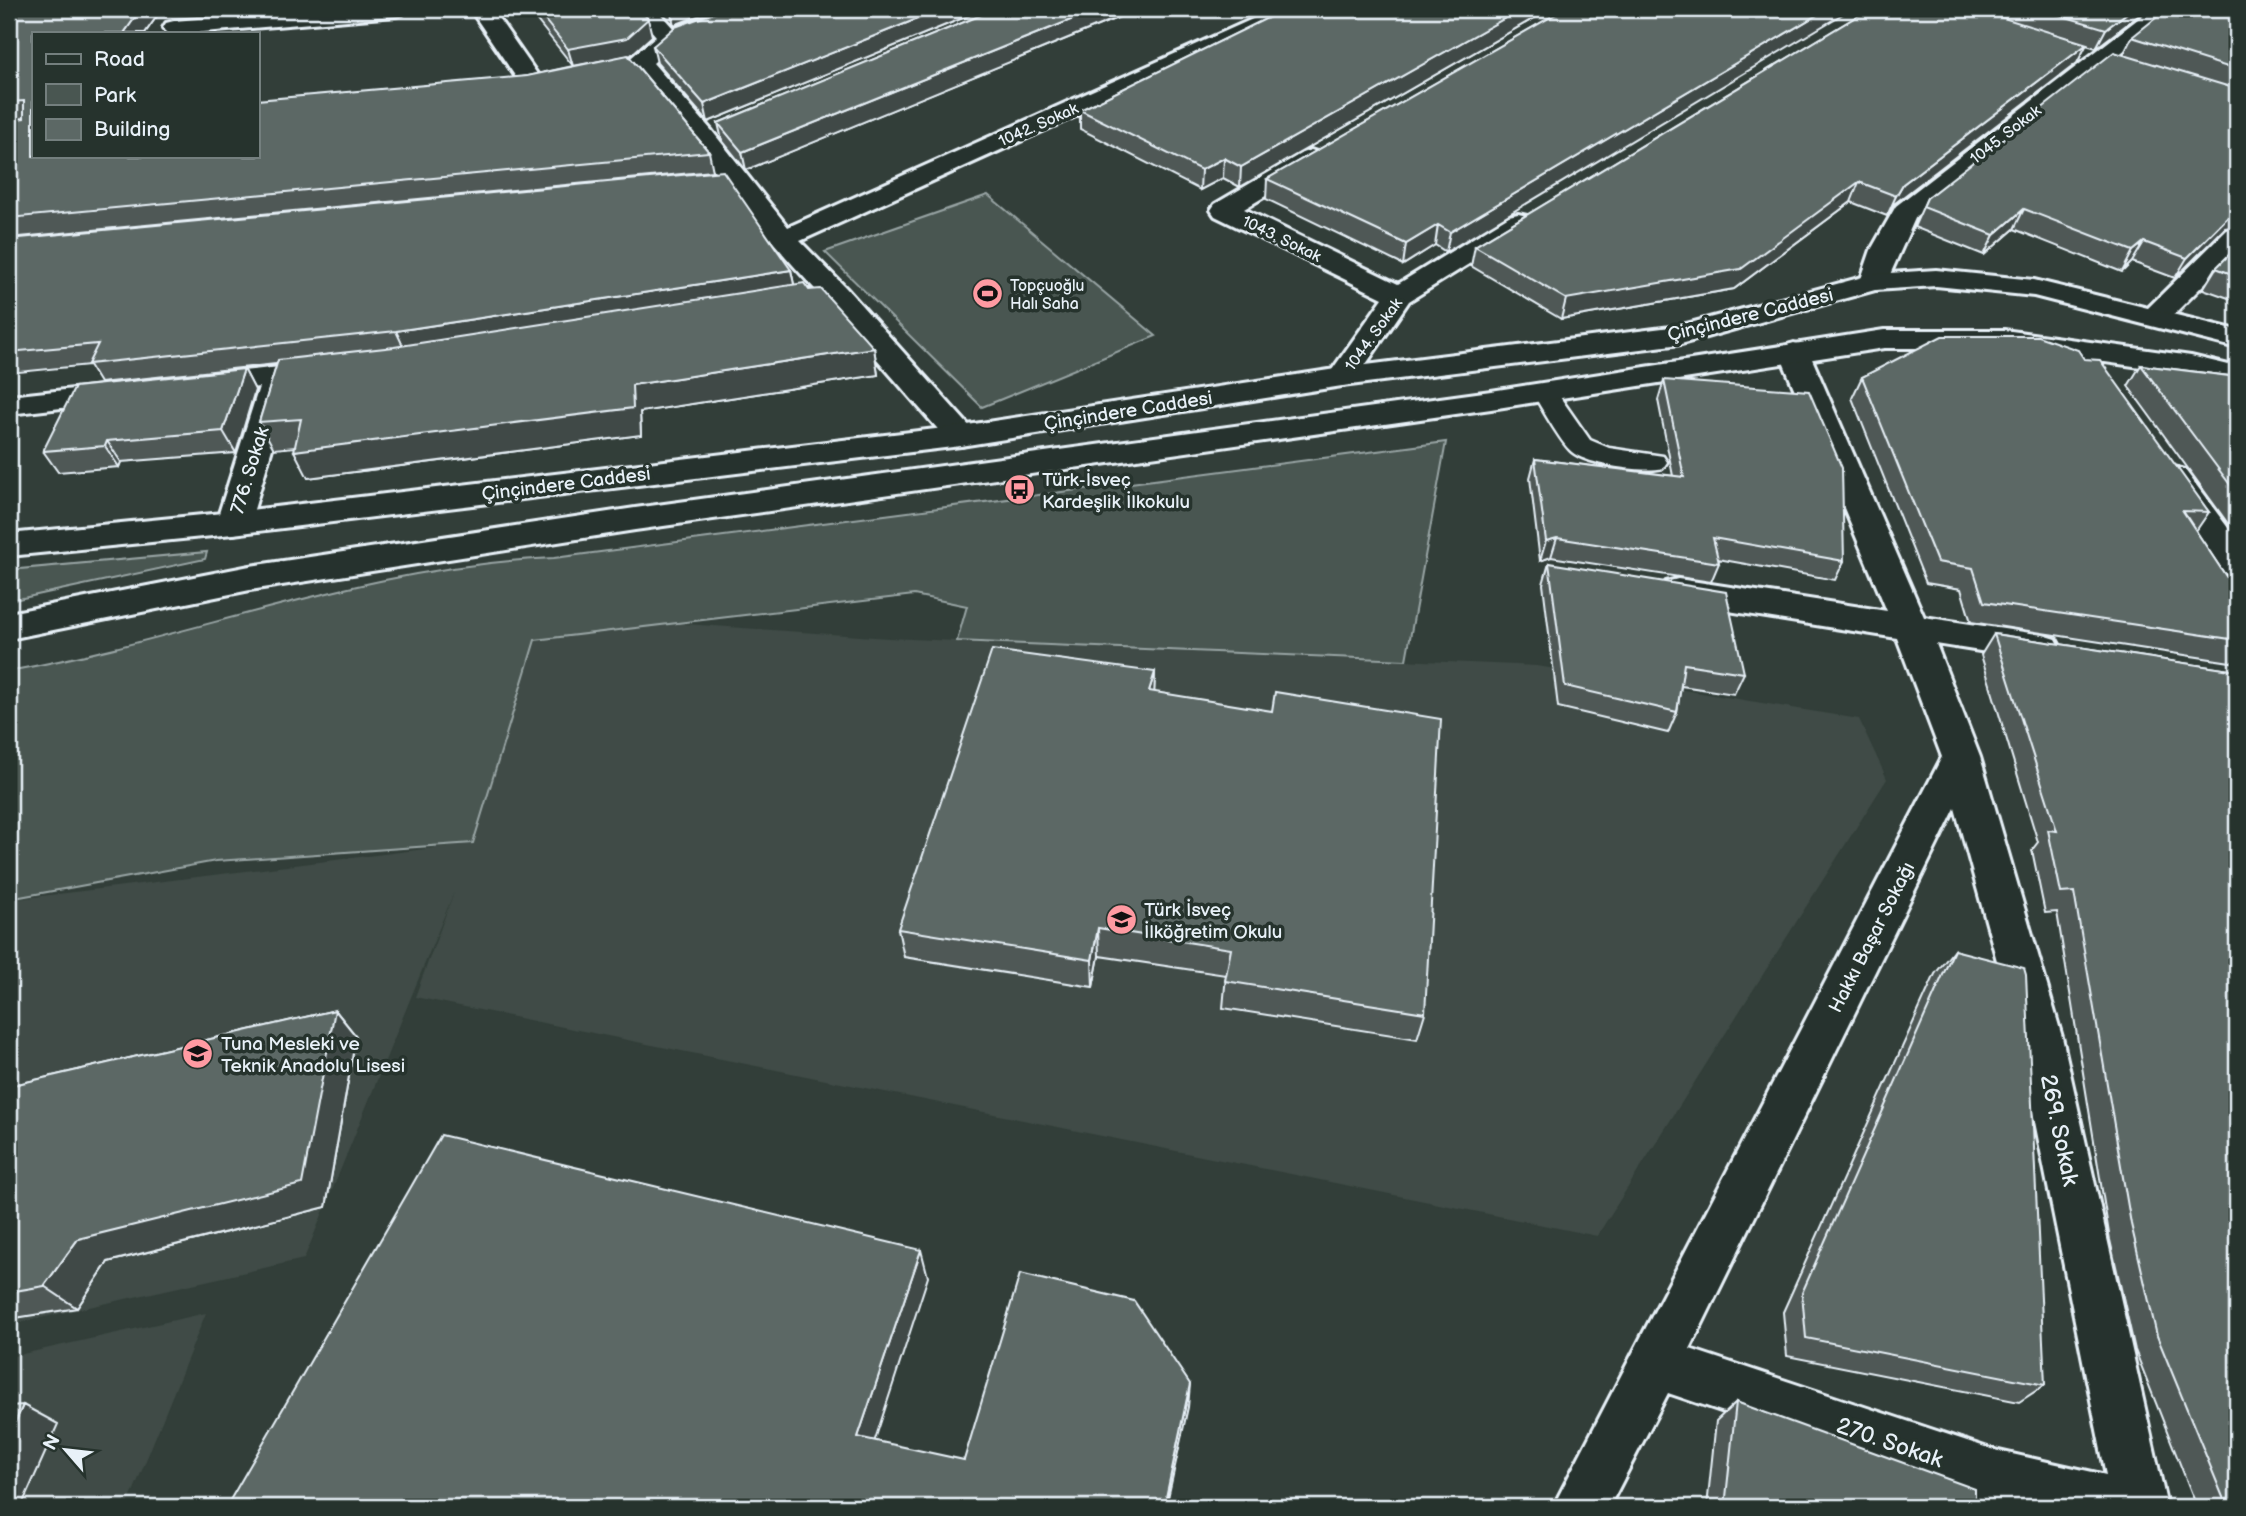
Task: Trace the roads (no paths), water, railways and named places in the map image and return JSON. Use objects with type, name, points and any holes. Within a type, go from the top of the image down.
[{"type":"street","points":[[176,23],[395,9]]},
{"type":"street","points":[[481,9],[532,84]]},
{"type":"street","points":[[644,9],[669,37]]},
{"type":"street","points":[[505,86],[532,84],[640,61],[669,37],[743,9]]},
{"type":"street","name":"1042. Sokak","points":[[783,239],[1293,9]]},
{"type":"street","name":"1045. Sokak","points":[[1874,282],[1885,250],[1905,212],[2165,9]]},
{"type":"street","points":[[2073,51],[2125,67]]},
{"type":"street","points":[[640,61],[715,131],[734,178],[783,239],[836,294],[961,436]]},
{"type":"street","name":"1043. Sokak","points":[[1333,145],[1224,210],[1399,295]]},
{"type":"street","points":[[707,181],[734,178]]},
{"type":"street","name":"1044. Sokak","points":[[1342,377],[1399,295],[1540,209]]},
{"type":"street","points":[[2155,317],[2237,236]]},
{"type":"street","name":"Çinçindere Caddesi","points":[[9,545],[233,523],[961,436],[1342,377],[1681,335],[1874,282],[1936,278],[2034,288],[2237,339]]},
{"type":"street","points":[[755,307],[836,294]]},
{"type":"street","name":"Çinçindere Caddesi","points":[[9,626],[250,578],[635,519],[1544,392],[1884,339],[2004,339],[2191,365],[2237,376]]},
{"type":"street","points":[[2084,349],[2108,384]]},
{"type":"street","points":[[1794,352],[1911,627],[1961,757]]},
{"type":"street","points":[[9,405],[354,368]]},
{"type":"street","name":"776. Sokak","points":[[233,523],[277,377]]},
{"type":"street","points":[[2157,452],[2237,565]]},
{"type":"street","points":[[1648,587],[2074,653]]},
{"type":"street","name":"Hakkı Başar Sokağı","points":[[1580,1507],[1656,1363],[1961,757]]},
{"type":"street","name":"269. Sokak","points":[[1961,757],[2040,1037],[2140,1507]]},
{"type":"street","name":"270. Sokak","points":[[1656,1363],[1994,1492],[2127,1507]]},
{"type":"lane","points":[[1544,392],[1581,446],[1604,456],[1654,463]]},
{"type":"place","name":"Topçuoğlu Halı Saha","points":[[987,294]]},
{"type":"place","name":"Türk-İsveç Kardeşlik İlkokulu","points":[[1019,490]]},
{"type":"place","name":"Türk İsveç İlköğretim Okulu","points":[[1121,920]]},
{"type":"place","name":"Tuna Mesleki ve Teknik Anadolu Lisesi","points":[[198,1054]]}]
